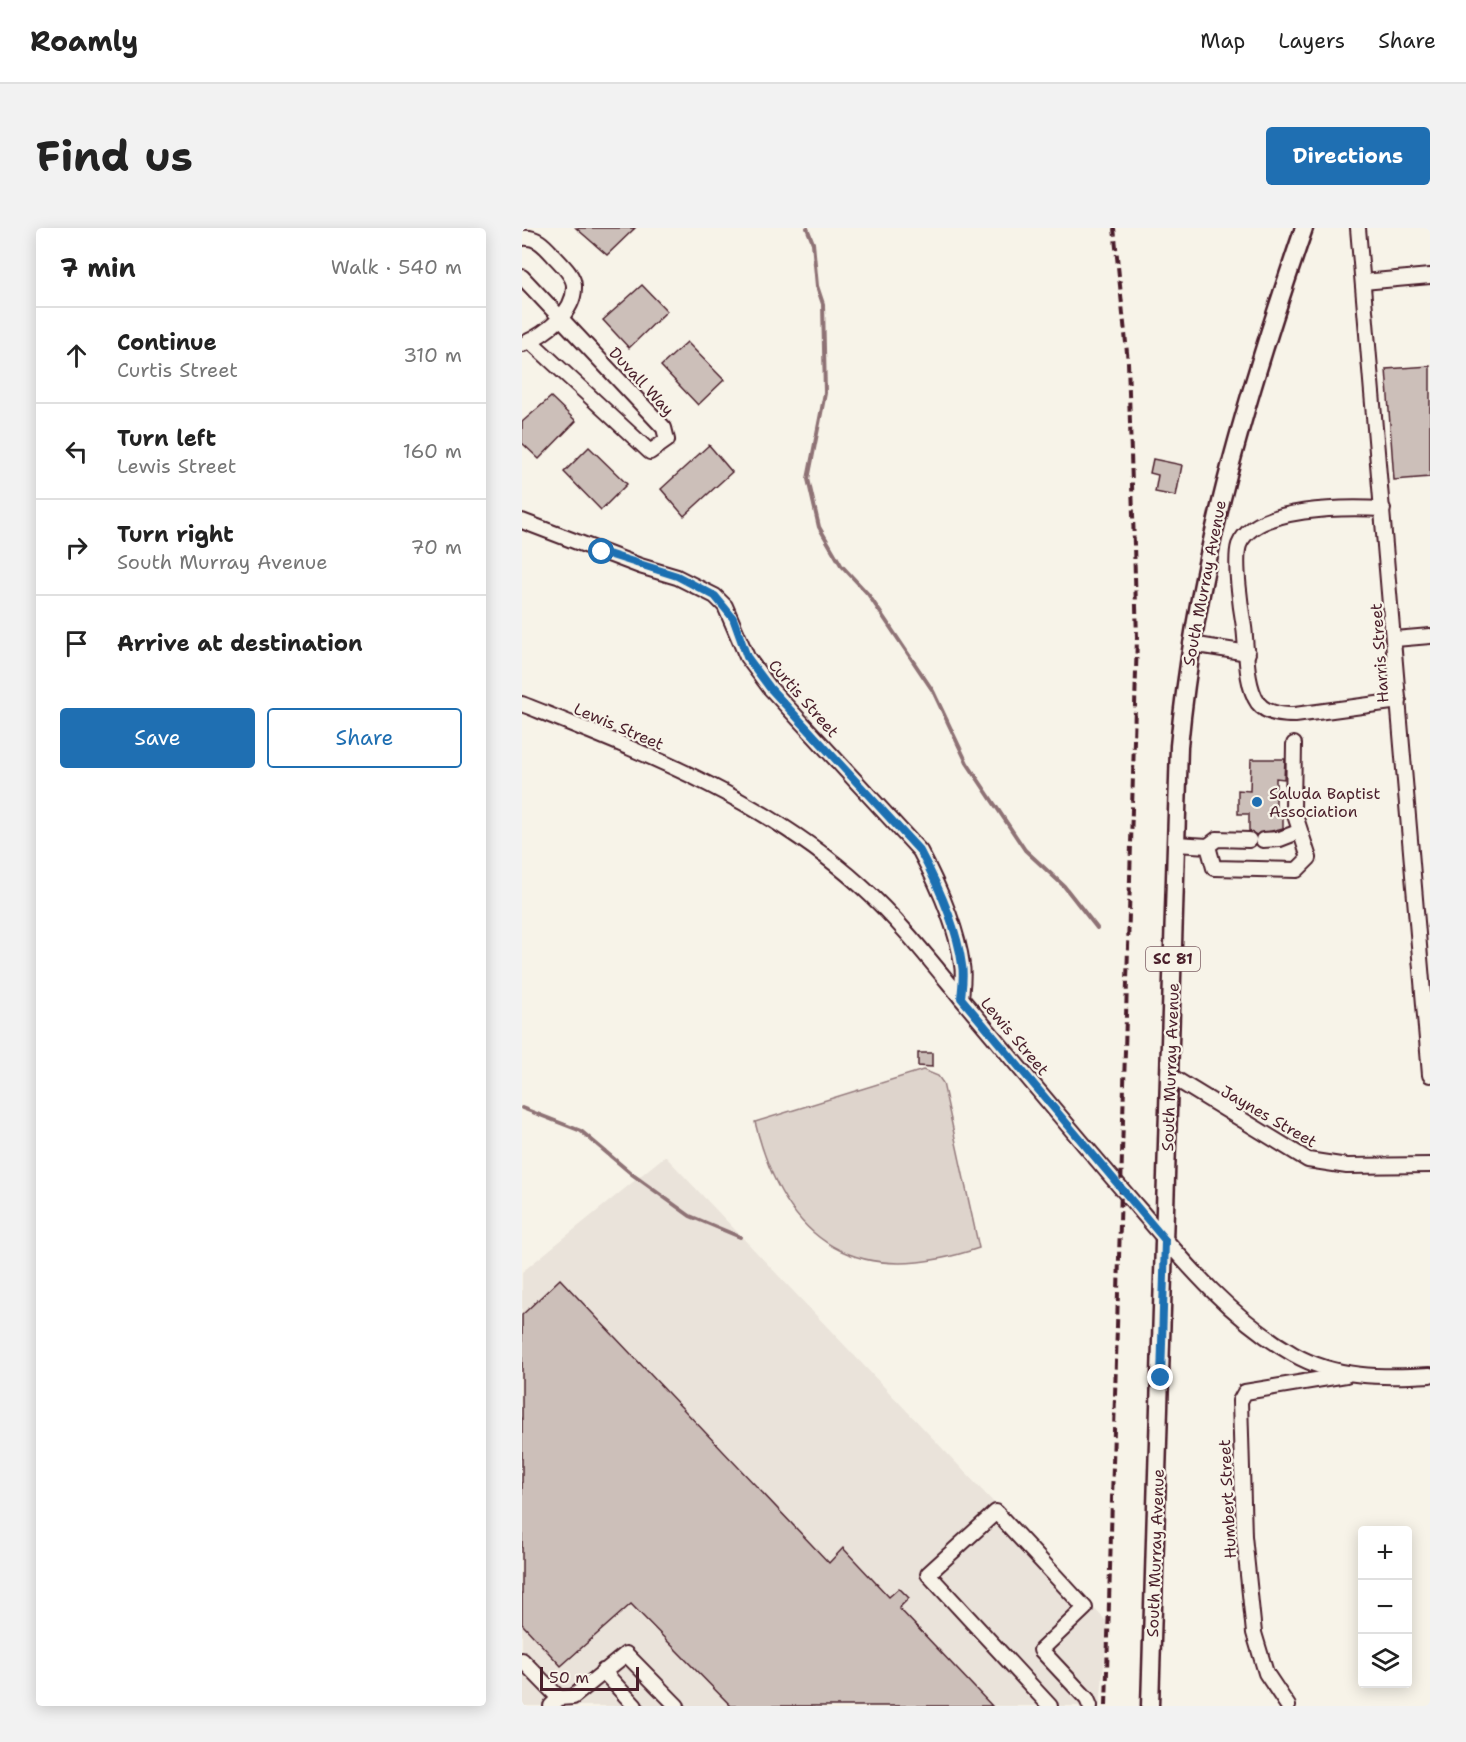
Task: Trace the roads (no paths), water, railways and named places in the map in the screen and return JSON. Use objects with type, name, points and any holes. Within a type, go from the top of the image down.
[{"type":"main road","name":"South Murray Avenue","points":[[1150,1706],[1179,746],[1191,644],[1206,563],[1232,451],[1304,228]]},
{"type":"street","name":"Harris Street","points":[[1358,228],[1399,701],[1425,954],[1430,1075]]},
{"type":"street","name":"Duvall Way","points":[[522,238],[531,237],[543,244],[567,271],[574,284],[572,300],[560,319],[526,342],[650,452],[667,440],[664,428],[560,319],[522,277]]},
{"type":"street","points":[[1363,282],[1430,276]]},
{"type":"street","points":[[1383,509],[1304,511],[1280,518],[1248,532],[1239,546],[1238,570],[1251,687],[1258,703],[1267,710],[1282,715],[1399,701]]},
{"type":"street","name":"Curtis Street","points":[[522,521],[640,566],[677,576],[715,596],[725,606],[747,657],[770,688],[920,851],[933,875],[958,944],[963,966],[961,998]]},
{"type":"street","points":[[1395,639],[1430,636]]},
{"type":"street","points":[[1191,644],[1248,653]]},
{"type":"street","name":"Lewis Street","points":[[522,704],[625,745],[721,788],[787,826],[862,886],[914,941],[1165,1240],[1223,1301],[1257,1329],[1294,1355],[1352,1374],[1371,1377],[1430,1376]]},
{"type":"street","points":[[1208,846],[1214,868],[1297,870],[1309,858],[1298,832],[1293,809],[1294,744]]},
{"type":"street","points":[[1263,840],[1280,839],[1298,832]]},
{"type":"street","points":[[1176,844],[1208,846],[1217,839],[1249,840]]},
{"type":"street","name":"Jaynes Street","points":[[1169,1075],[1308,1160],[1347,1166],[1430,1165]]},
{"type":"street","name":"Humbert Street","points":[[1288,1706],[1266,1673],[1254,1633],[1244,1536],[1240,1401],[1245,1392],[1352,1374]]},
{"type":"street","points":[[1050,1706],[928,1574],[996,1512],[1085,1608],[1041,1650],[1087,1699],[1090,1706]]},
{"type":"street","points":[[522,1660],[555,1702],[573,1697],[626,1654],[677,1706]]},
{"type":"street","points":[[603,1671],[635,1706]]},
{"type":"waterway","points":[[807,228],[813,243],[817,286],[823,304],[825,393],[808,479],[819,527],[841,565],[868,594],[933,691],[967,763],[1025,850],[1064,886],[1097,928]]},
{"type":"waterway","points":[[522,1108],[581,1131],[633,1175],[690,1216],[740,1237]]},
{"type":"railway","points":[[1106,1706],[1137,637],[1128,362],[1114,228]]},
{"type":"place","name":"Saluda Baptist Association","points":[[1257,802]]}]
